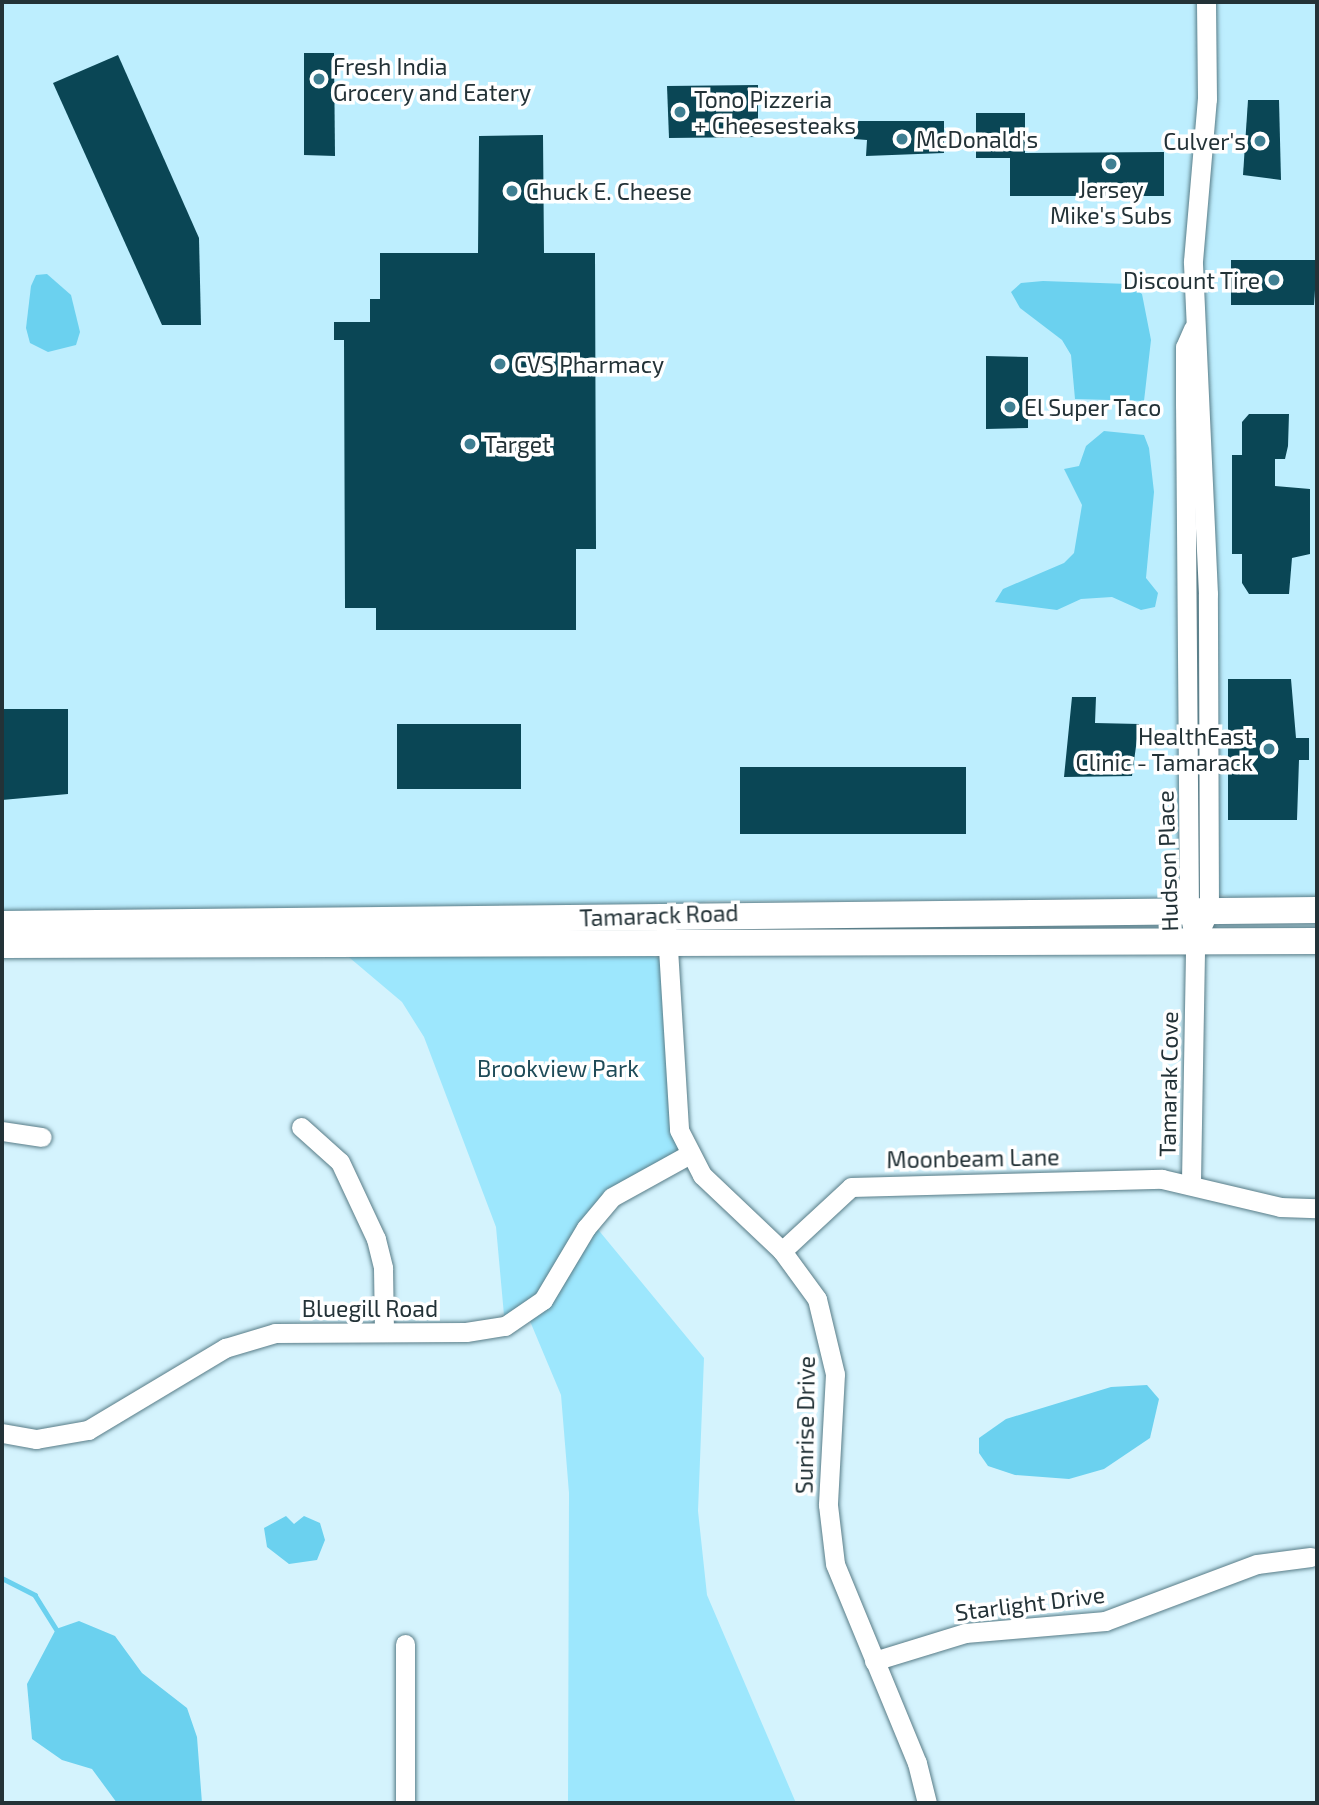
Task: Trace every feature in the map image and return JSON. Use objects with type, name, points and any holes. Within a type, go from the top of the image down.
[{"type":"street","name":"Hudson Place","points":[[1195,943],[1199,910],[1201,347],[1193,329],[1193,221],[1207,99],[1206,2]]},
{"type":"street","name":"Tamarack Road","points":[[2,945],[667,930],[1199,910],[1317,910]]},
{"type":"street","name":"Tamarack Road","points":[[2,924],[667,930],[1195,943],[1317,941]]},
{"type":"street","name":"Sunrise Drive","points":[[667,930],[673,1106],[690,1154],[713,1189],[782,1251],[817,1299],[833,1353],[828,1533],[841,1582],[918,1763],[927,1803]]},
{"type":"street","name":"Tamarak Cove","points":[[1195,943],[1191,1181],[1280,1207],[1317,1208]]},
{"type":"street","points":[[301,1127],[340,1163],[376,1240],[383,1268],[384,1332]]},
{"type":"street","points":[[2,1131],[42,1137]]},
{"type":"street","name":"Bluegill Road","points":[[2,1433],[36,1438],[88,1430],[248,1339],[384,1332],[486,1331],[527,1313],[554,1288],[586,1228],[612,1198],[690,1154]]},
{"type":"street","name":"Moonbeam Lane","points":[[782,1251],[850,1187],[1191,1181]]},
{"type":"street","name":"Starlight Drive","points":[[874,1661],[965,1633],[1105,1622],[1257,1564],[1311,1557]]},
{"type":"street","points":[[405,1644],[405,1803]]},
{"type":"shaded area","points":[[2,2],[1317,2],[1317,900],[1244,900],[1209,892],[1193,330],[1189,892],[1154,900],[709,901],[642,912],[2,913]]},
{"type":"shaded area","points":[[47,274],[71,295],[80,332],[76,345],[48,352],[30,343],[26,328],[31,286],[36,275]]},
{"type":"shaded area","points":[[1043,281],[1128,284],[1142,294],[1151,340],[1144,401],[1075,399],[1071,355],[1062,340],[1020,308],[1011,292],[1021,283]]},
{"type":"shaded area","points":[[1104,431],[1144,435],[1149,448],[1154,492],[1146,578],[1158,593],[1155,607],[1141,610],[1112,597],[1081,599],[1057,610],[995,602],[1003,589],[1064,563],[1074,553],[1082,505],[1064,469],[1079,466],[1086,446]]},
{"type":"shaded area","points":[[1147,1385],[1159,1399],[1150,1438],[1104,1469],[1069,1479],[1015,1475],[988,1466],[979,1453],[979,1438],[1006,1419],[1111,1387]]},
{"type":"shaded area","points":[[286,1516],[294,1524],[304,1516],[320,1523],[325,1540],[317,1560],[289,1564],[267,1547],[264,1528]]},
{"type":"shaded area","points":[[79,1621],[115,1636],[142,1673],[187,1708],[197,1737],[202,1803],[117,1803],[92,1769],[62,1760],[32,1739],[27,1684],[56,1629]]},
{"type":"green space","name":"Brookview Park","points":[[643,952],[670,963],[690,1154],[591,1221],[704,1358],[698,1511],[707,1595],[796,1803],[568,1803],[569,1493],[561,1395],[527,1314],[505,1326],[496,1227],[424,1037],[402,1002],[344,953]]},
{"type":"building","points":[[304,53],[334,53],[335,156],[304,155]]},
{"type":"building","points":[[118,55],[199,238],[201,325],[162,325],[53,83]]},
{"type":"building","points":[[758,85],[758,137],[669,138],[667,86]]},
{"type":"building","name":"Culver's","points":[[1248,100],[1279,100],[1281,180],[1243,175]]},
{"type":"building","points":[[976,113],[1025,113],[1025,153],[1164,152],[1164,196],[1010,196],[1010,158],[976,158]]},
{"type":"building","name":"McDonald's","points":[[854,121],[944,121],[944,153],[866,156],[867,140],[854,139]]},
{"type":"building","name":"Target","points":[[543,135],[544,253],[595,253],[596,549],[576,549],[576,630],[376,630],[376,608],[345,608],[344,340],[334,340],[334,322],[370,322],[370,299],[380,299],[380,253],[478,253],[479,136]]},
{"type":"building","name":"Discount Tire","points":[[1231,260],[1317,260],[1314,305],[1231,305]]},
{"type":"building","points":[[986,356],[1028,357],[1028,428],[986,429]]},
{"type":"building","points":[[1249,414],[1289,414],[1285,459],[1275,459],[1275,486],[1310,489],[1310,554],[1292,558],[1289,594],[1249,594],[1242,583],[1242,554],[1232,554],[1232,455],[1242,455],[1242,422]]},
{"type":"building","name":"HealthEast Clinic - Tamarack","points":[[1228,679],[1291,679],[1296,738],[1309,738],[1309,760],[1299,760],[1297,820],[1228,820]]},
{"type":"building","points":[[1072,697],[1096,697],[1095,723],[1139,724],[1132,776],[1064,777]]},
{"type":"building","points":[[2,709],[68,709],[68,794],[2,800]]},
{"type":"building","points":[[397,724],[521,724],[521,789],[397,789]]},
{"type":"building","points":[[740,767],[966,767],[966,834],[740,834]]},
{"type":"waterway","points":[[2,1578],[35,1595],[56,1629]]},
{"type":"place","name":"Fresh India Grocery and Eatery","points":[[319,79]]},
{"type":"place","name":"Tono Pizzeria + Cheesesteaks","points":[[680,112]]},
{"type":"place","name":"McDonald's","points":[[902,139]]},
{"type":"place","name":"Culver's","points":[[1260,141]]},
{"type":"place","name":"Jersey Mike's Subs","points":[[1111,164]]},
{"type":"place","name":"Chuck E. Cheese","points":[[512,191]]},
{"type":"place","name":"Discount Tire","points":[[1274,280]]},
{"type":"place","name":"CVS Pharmacy","points":[[500,364]]},
{"type":"place","name":"El Super Taco","points":[[1010,407]]},
{"type":"place","name":"Target","points":[[470,444]]},
{"type":"place","name":"HealthEast Clinic - Tamarack","points":[[1269,749]]}]
